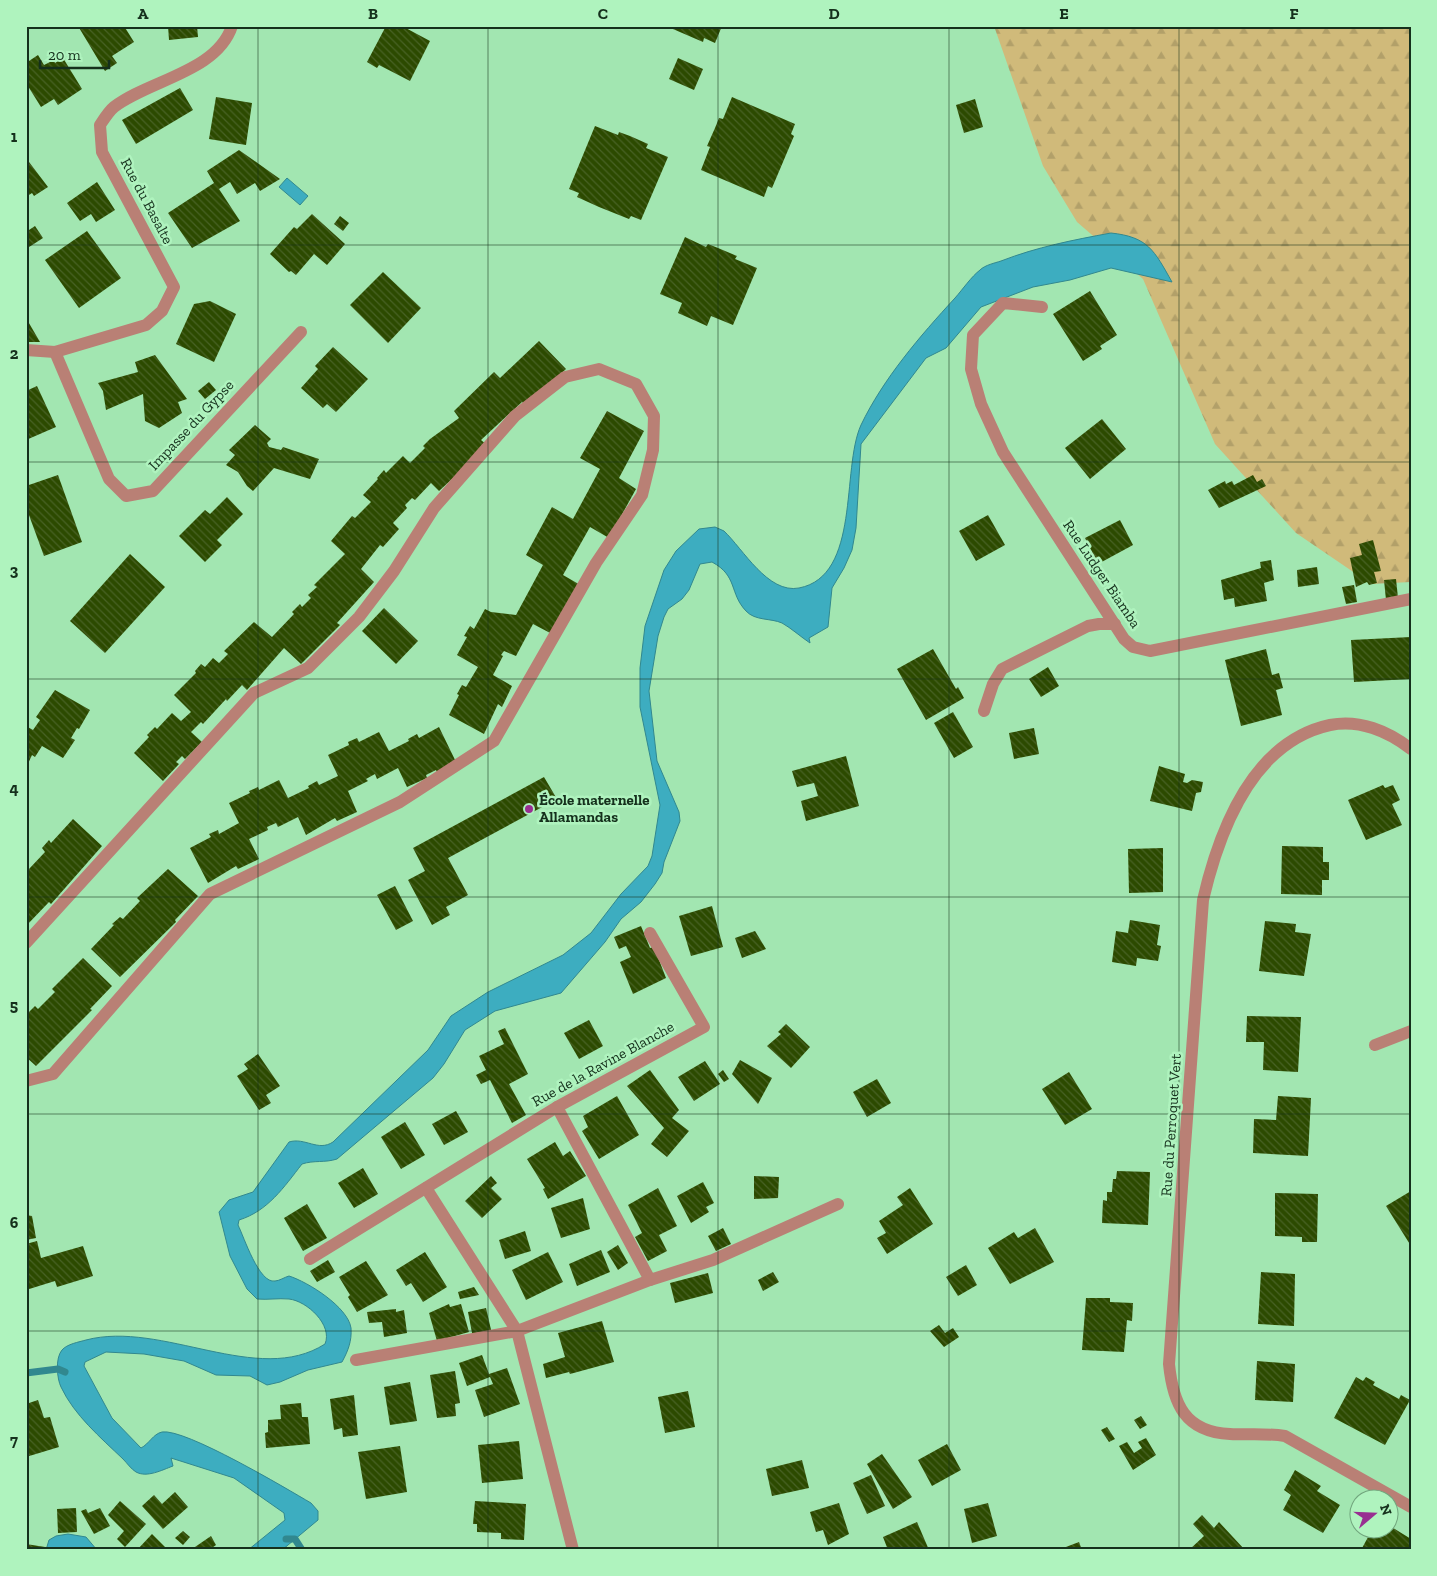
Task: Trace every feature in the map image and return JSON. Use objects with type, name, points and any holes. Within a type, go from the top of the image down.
[{"type":"street","name":"Rue du Basalte","points":[[26,350],[55,352],[146,325],[162,312],[174,287],[102,152],[100,125],[113,107],[212,56],[228,38],[232,26]]},
{"type":"street","name":"Rue Ludger Biamba","points":[[1042,307],[1003,303],[973,335],[971,369],[981,404],[1003,452],[1115,624],[1133,646],[1150,651],[1411,599]]},
{"type":"street","name":"Impasse du Gypse","points":[[55,352],[109,479],[126,496],[153,490],[301,332]]},
{"type":"street","points":[[26,942],[254,693],[308,668],[359,617],[394,571],[434,508],[515,416],[565,377],[599,369],[636,384],[654,416],[653,450],[642,495],[596,563],[494,740],[400,802],[210,894],[53,1074],[26,1081]]},
{"type":"street","points":[[984,711],[993,684],[1007,665],[1088,626],[1115,624]]},
{"type":"street","name":"Rue du Perroquet Vert","points":[[1411,749],[1398,738],[1358,724],[1338,724],[1320,728],[1286,744],[1270,757],[1256,774],[1228,824],[1212,861],[1203,900],[1169,1364],[1173,1393],[1177,1404],[1194,1423],[1210,1431],[1228,1434],[1263,1432],[1285,1436],[1411,1507]]},
{"type":"street","name":"Rue de la Ravine Blanche","points":[[310,1259],[557,1107],[704,1027],[650,933]]},
{"type":"street","points":[[1375,1044],[1411,1031]]},
{"type":"street","points":[[557,1107],[650,1280]]},
{"type":"street","points":[[426,1188],[517,1331],[573,1550]]},
{"type":"street","points":[[356,1360],[517,1331],[650,1280],[713,1260],[838,1204]]},
{"type":"green space","points":[[994,26],[1411,26],[1411,582],[1371,584],[1296,533],[1215,444],[1143,279],[1077,222],[1043,166]]},
{"type":"water","points":[[287,178],[308,196],[300,205],[279,187]]},
{"type":"water","points":[[1111,233],[1134,238],[1149,247],[1155,253],[1172,282],[1111,268],[1070,280],[1033,287],[981,307],[946,348],[926,358],[861,444],[856,528],[852,550],[832,588],[828,627],[809,638],[810,643],[782,623],[758,618],[750,614],[737,598],[730,579],[720,567],[712,562],[700,564],[689,590],[682,599],[668,609],[664,617],[658,636],[649,691],[657,761],[679,812],[680,821],[664,862],[662,873],[655,884],[641,902],[621,919],[605,942],[561,993],[495,1011],[465,1030],[433,1078],[337,1159],[302,1164],[275,1197],[259,1211],[239,1220],[238,1225],[248,1249],[263,1275],[269,1280],[275,1281],[289,1276],[297,1279],[326,1296],[343,1312],[351,1328],[351,1337],[342,1362],[308,1370],[280,1382],[267,1385],[250,1376],[216,1375],[184,1361],[144,1354],[106,1352],[85,1362],[84,1366],[112,1418],[141,1448],[162,1432],[174,1433],[192,1439],[259,1473],[311,1503],[318,1511],[318,1520],[282,1550],[248,1550],[285,1520],[284,1513],[234,1478],[171,1458],[173,1466],[159,1471],[150,1474],[140,1474],[134,1471],[89,1426],[66,1397],[58,1374],[58,1358],[62,1350],[70,1345],[86,1340],[115,1336],[146,1338],[209,1351],[270,1359],[299,1355],[325,1344],[325,1329],[322,1322],[317,1315],[303,1304],[289,1299],[257,1299],[247,1289],[230,1256],[219,1212],[229,1200],[253,1192],[289,1142],[301,1141],[322,1146],[333,1142],[428,1050],[451,1016],[488,992],[563,955],[591,933],[621,894],[648,866],[652,856],[660,805],[640,707],[640,668],[645,626],[664,570],[676,551],[699,529],[715,527],[724,531],[757,568],[777,584],[788,588],[799,588],[819,579],[832,564],[841,543],[855,444],[861,425],[891,375],[929,327],[970,280],[985,267],[1042,248]]},
{"type":"water","points":[[68,1534],[86,1537],[97,1550],[46,1550],[49,1540],[56,1536]]},
{"type":"building","points":[[78,26],[124,26],[134,42],[112,56],[117,63],[105,71]]},
{"type":"building","points":[[168,26],[197,26],[198,37],[169,40]]},
{"type":"building","points":[[386,26],[402,26],[430,41],[410,81],[379,65],[377,68],[367,62]]},
{"type":"building","points":[[666,26],[722,26],[715,43],[704,38],[703,42]]},
{"type":"building","points":[[38,55],[44,65],[54,60],[55,63],[63,58],[82,89],[58,105],[54,99],[41,107],[26,83],[26,63]]},
{"type":"building","points":[[678,58],[703,69],[694,90],[669,79]]},
{"type":"building","points":[[180,88],[193,110],[136,144],[122,120]]},
{"type":"building","points":[[216,97],[252,103],[246,145],[209,139]]},
{"type":"building","points":[[732,97],[795,124],[791,134],[794,136],[772,188],[768,186],[764,197],[701,170],[710,147],[707,146],[719,118],[723,119]]},
{"type":"building","points":[[975,99],[983,127],[964,133],[956,105]]},
{"type":"building","points":[[595,126],[618,135],[619,132],[630,136],[648,144],[646,148],[668,157],[641,220],[631,216],[629,219],[599,207],[577,197],[579,193],[569,189]]},
{"type":"building","points":[[239,150],[280,179],[260,191],[255,183],[237,194],[230,182],[219,189],[240,221],[192,248],[168,213],[214,183],[207,171]]},
{"type":"building","points":[[26,158],[48,187],[34,196],[32,193],[26,197]]},
{"type":"building","points":[[97,182],[115,210],[96,222],[91,214],[80,221],[67,203]]},
{"type":"building","points":[[312,214],[345,244],[327,265],[314,254],[296,275],[291,271],[289,272],[270,254],[294,227],[297,229]]},
{"type":"building","points":[[340,216],[349,223],[343,231],[334,224]]},
{"type":"building","points":[[35,226],[43,238],[26,249],[26,232]]},
{"type":"building","points":[[87,231],[121,278],[79,308],[45,260]]},
{"type":"building","points":[[685,237],[706,247],[708,244],[737,256],[735,259],[757,268],[733,325],[711,316],[707,326],[678,313],[682,303],[660,294]]},
{"type":"building","points":[[383,272],[421,308],[388,343],[350,305]]},
{"type":"building","points":[[1090,291],[1117,335],[1100,346],[1102,349],[1083,361],[1053,314]]},
{"type":"building","points":[[210,301],[236,314],[214,362],[176,344],[194,304]]},
{"type":"building","points":[[26,318],[40,342],[26,342]]},
{"type":"building","points":[[539,341],[566,369],[526,406],[522,402],[481,440],[488,446],[439,491],[431,483],[415,500],[412,498],[405,505],[407,508],[393,523],[399,529],[383,547],[380,545],[361,569],[374,582],[337,623],[340,625],[301,664],[284,648],[247,690],[242,685],[227,701],[226,699],[203,724],[201,722],[191,732],[202,742],[185,759],[182,756],[176,762],[179,764],[163,781],[134,753],[149,737],[147,735],[155,727],[157,729],[172,713],[181,721],[191,712],[174,695],[196,673],[195,671],[201,664],[205,667],[213,658],[219,663],[228,654],[224,651],[254,622],[272,637],[294,614],[292,612],[300,604],[302,607],[311,598],[308,595],[317,587],[314,585],[345,554],[331,541],[352,516],[355,518],[371,502],[363,495],[384,470],[386,473],[403,456],[410,463],[425,448],[423,446],[430,439],[459,418],[454,411],[494,372],[500,378]]},
{"type":"building","points":[[333,347],[368,379],[336,412],[327,404],[323,408],[301,388],[318,369],[315,366]]},
{"type":"building","points":[[155,355],[187,399],[178,402],[182,413],[159,428],[145,421],[143,394],[106,410],[103,391],[98,383],[138,372],[135,362]]},
{"type":"building","points":[[209,382],[216,390],[205,399],[198,391]]},
{"type":"building","points":[[37,386],[56,427],[26,440],[26,391]]},
{"type":"building","points":[[607,411],[644,431],[619,478],[636,489],[609,538],[590,527],[563,575],[582,586],[554,635],[533,624],[516,656],[504,651],[501,655],[503,656],[493,675],[512,686],[502,707],[498,704],[484,734],[449,715],[462,685],[466,687],[478,667],[457,655],[467,637],[464,636],[470,626],[474,629],[485,609],[491,612],[516,615],[543,565],[526,555],[552,507],[573,519],[600,469],[580,458]]},
{"type":"building","points":[[1102,419],[1126,449],[1090,479],[1065,448]]},
{"type":"building","points":[[255,425],[271,439],[267,443],[269,447],[281,450],[283,447],[319,459],[310,479],[274,468],[253,491],[247,486],[238,472],[226,465],[235,455],[229,450]]},
{"type":"building","points":[[58,475],[82,542],[44,556],[26,507],[26,486]]},
{"type":"building","points":[[1253,475],[1257,482],[1262,479],[1266,486],[1219,508],[1208,490],[1225,481],[1226,484],[1232,481],[1234,485]]},
{"type":"building","points":[[227,497],[243,514],[217,540],[222,545],[205,562],[179,536],[205,510],[210,514]]},
{"type":"building","points":[[988,515],[1005,545],[976,561],[959,531]]},
{"type":"building","points":[[1120,520],[1133,545],[1098,564],[1085,538]]},
{"type":"building","points":[[1373,540],[1381,571],[1374,572],[1377,583],[1369,585],[1367,582],[1356,587],[1350,558],[1362,555],[1359,544]]},
{"type":"building","points":[[130,554],[165,587],[105,653],[70,621]]},
{"type":"building","points":[[1271,560],[1274,580],[1264,583],[1267,601],[1235,607],[1234,598],[1224,600],[1221,580],[1261,568],[1260,562]]},
{"type":"building","points":[[1317,567],[1319,584],[1298,587],[1297,570]]},
{"type":"building","points":[[1396,579],[1398,598],[1386,600],[1384,580]]},
{"type":"building","points":[[1354,585],[1357,602],[1346,604],[1342,587]]},
{"type":"building","points":[[384,608],[418,641],[396,664],[362,631]]},
{"type":"building","points":[[1411,637],[1411,679],[1354,682],[1351,640]]},
{"type":"building","points":[[933,649],[956,689],[958,687],[964,698],[926,720],[897,669]]},
{"type":"building","points":[[1266,649],[1272,675],[1279,673],[1283,688],[1276,690],[1282,715],[1241,726],[1225,660]]},
{"type":"building","points":[[1048,667],[1059,686],[1041,697],[1029,679]]},
{"type":"building","points":[[55,690],[90,710],[79,729],[77,728],[71,738],[75,740],[63,758],[42,746],[35,757],[32,755],[26,768],[26,726],[33,730],[40,720],[36,717]]},
{"type":"building","points":[[953,712],[973,747],[954,758],[934,723]]},
{"type":"building","points":[[439,727],[457,764],[438,774],[436,770],[426,775],[427,778],[407,787],[398,768],[377,779],[375,774],[366,779],[368,781],[348,791],[357,812],[337,821],[335,818],[306,835],[298,817],[278,827],[276,823],[267,827],[268,830],[249,839],[259,859],[238,869],[236,866],[208,883],[190,848],[211,837],[209,834],[218,830],[219,834],[239,823],[229,803],[250,793],[249,791],[258,787],[259,790],[279,780],[288,798],[309,788],[308,786],[317,781],[319,785],[338,776],[328,755],[349,745],[348,742],[357,738],[359,742],[379,732],[389,751],[409,741],[408,739],[417,734],[419,738]]},
{"type":"building","points":[[1034,728],[1039,754],[1014,759],[1009,733]]},
{"type":"building","points":[[846,756],[859,806],[806,821],[801,801],[818,796],[814,783],[797,787],[792,771]]},
{"type":"building","points":[[1159,766],[1185,774],[1183,782],[1187,783],[1192,780],[1203,782],[1201,792],[1196,793],[1192,811],[1150,801]]},
{"type":"building","points":[[544,777],[557,799],[448,858],[468,895],[446,907],[450,915],[432,925],[408,880],[425,871],[413,848]]},
{"type":"building","points":[[1383,785],[1385,788],[1393,785],[1400,800],[1392,804],[1402,825],[1366,840],[1348,800]]},
{"type":"building","points":[[73,819],[102,846],[51,904],[49,902],[26,926],[26,866],[29,869],[45,852],[42,848],[49,840],[51,843]]},
{"type":"building","points":[[1282,846],[1323,847],[1323,862],[1329,862],[1329,880],[1322,880],[1322,895],[1281,894]]},
{"type":"building","points":[[1163,848],[1163,892],[1129,893],[1128,849]]},
{"type":"building","points":[[168,869],[198,896],[175,920],[176,922],[120,977],[91,949],[114,925],[112,924],[120,917],[123,919],[140,901],[137,898]]},
{"type":"building","points":[[395,886],[413,921],[396,930],[377,895]]},
{"type":"building","points":[[712,906],[723,947],[691,956],[679,916]]},
{"type":"building","points":[[1130,920],[1160,925],[1157,945],[1161,946],[1158,961],[1137,958],[1136,966],[1112,962],[1116,931],[1128,933]]},
{"type":"building","points":[[1265,921],[1296,924],[1295,932],[1311,934],[1304,976],[1259,971]]},
{"type":"building","points":[[641,926],[650,948],[654,947],[666,978],[633,994],[620,962],[631,957],[626,946],[619,949],[614,937]]},
{"type":"building","points":[[755,931],[766,949],[742,958],[735,938]]},
{"type":"building","points":[[83,958],[112,986],[90,1009],[92,1010],[36,1066],[26,1057],[27,1014],[35,1006],[38,1009],[55,992],[52,989]]},
{"type":"building","points":[[1247,1016],[1301,1017],[1298,1072],[1263,1070],[1264,1042],[1246,1042]]},
{"type":"building","points":[[589,1020],[603,1046],[579,1059],[564,1033]]},
{"type":"building","points":[[786,1024],[810,1047],[791,1068],[767,1046],[781,1034],[778,1032]]},
{"type":"building","points":[[505,1028],[528,1074],[509,1084],[526,1115],[512,1123],[490,1080],[481,1084],[476,1075],[486,1070],[479,1056],[504,1044],[498,1031]]},
{"type":"building","points":[[258,1054],[280,1086],[266,1095],[271,1103],[259,1110],[237,1076],[248,1069],[244,1064]]},
{"type":"building","points":[[740,1060],[772,1078],[758,1104],[732,1074]]},
{"type":"building","points":[[705,1061],[720,1084],[694,1101],[678,1077]]},
{"type":"building","points":[[650,1070],[679,1110],[672,1118],[689,1131],[667,1157],[651,1144],[664,1128],[627,1086]]},
{"type":"building","points":[[723,1070],[729,1079],[724,1082],[718,1074]]},
{"type":"building","points":[[1069,1072],[1092,1109],[1065,1125],[1042,1089]]},
{"type":"building","points":[[877,1079],[891,1103],[867,1117],[853,1092]]},
{"type":"building","points":[[617,1096],[639,1135],[599,1159],[582,1131],[588,1127],[583,1116]]},
{"type":"building","points":[[1278,1096],[1311,1098],[1308,1156],[1253,1153],[1254,1119],[1276,1120]]},
{"type":"building","points":[[456,1111],[468,1132],[444,1145],[432,1124]]},
{"type":"building","points":[[405,1122],[425,1155],[401,1169],[381,1137]]},
{"type":"building","points":[[555,1142],[563,1156],[570,1151],[586,1176],[548,1199],[543,1189],[545,1188],[527,1159]]},
{"type":"building","points":[[363,1168],[378,1194],[354,1208],[338,1183]]},
{"type":"building","points":[[1117,1171],[1150,1172],[1148,1225],[1102,1223],[1103,1200],[1107,1201],[1107,1192],[1112,1192],[1113,1179],[1116,1179]]},
{"type":"building","points":[[491,1176],[497,1183],[491,1188],[502,1199],[482,1218],[465,1201]]},
{"type":"building","points":[[754,1176],[779,1177],[778,1198],[754,1199]]},
{"type":"building","points":[[703,1182],[714,1203],[706,1207],[709,1212],[691,1223],[677,1196]]},
{"type":"building","points":[[658,1188],[677,1226],[659,1235],[667,1251],[648,1261],[635,1237],[642,1233],[628,1205]]},
{"type":"building","points":[[910,1188],[933,1224],[887,1254],[877,1238],[886,1233],[879,1221],[903,1205],[897,1197]]},
{"type":"building","points":[[1411,1191],[1411,1246],[1386,1206]]},
{"type":"building","points":[[1275,1193],[1318,1194],[1317,1242],[1302,1242],[1302,1237],[1275,1236]]},
{"type":"building","points":[[583,1198],[590,1229],[561,1238],[551,1208]]},
{"type":"building","points":[[307,1204],[327,1238],[303,1251],[284,1218]]},
{"type":"building","points":[[26,1215],[32,1216],[36,1238],[26,1240]]},
{"type":"building","points":[[723,1228],[731,1244],[716,1251],[708,1236]]},
{"type":"building","points":[[1035,1228],[1054,1262],[1010,1284],[988,1248],[1014,1232],[1018,1238]]},
{"type":"building","points":[[525,1231],[531,1251],[505,1259],[499,1240]]},
{"type":"building","points":[[37,1241],[41,1258],[83,1246],[93,1276],[57,1287],[55,1281],[26,1290],[26,1244]]},
{"type":"building","points":[[618,1245],[628,1263],[618,1270],[607,1252]]},
{"type":"building","points":[[601,1250],[610,1272],[577,1286],[569,1264]]},
{"type":"building","points":[[425,1252],[447,1287],[423,1302],[411,1283],[406,1286],[396,1270]]},
{"type":"building","points":[[548,1252],[563,1282],[526,1300],[512,1270]]},
{"type":"building","points":[[328,1260],[335,1272],[317,1282],[310,1271]]},
{"type":"building","points":[[366,1261],[388,1295],[357,1312],[348,1297],[350,1295],[339,1277]]},
{"type":"building","points":[[966,1265],[977,1285],[958,1296],[946,1277]]},
{"type":"building","points":[[773,1272],[779,1282],[763,1291],[758,1280]]},
{"type":"building","points":[[1261,1272],[1295,1274],[1294,1326],[1258,1324]]},
{"type":"building","points":[[708,1273],[713,1293],[675,1303],[670,1283]]},
{"type":"building","points":[[474,1287],[479,1295],[460,1299],[458,1292]]},
{"type":"building","points":[[1086,1298],[1110,1298],[1110,1302],[1133,1303],[1132,1321],[1127,1320],[1124,1352],[1082,1350]]},
{"type":"building","points":[[449,1304],[450,1307],[461,1304],[469,1332],[437,1341],[429,1313]]},
{"type":"building","points":[[486,1308],[492,1334],[473,1338],[468,1312]]},
{"type":"building","points":[[396,1309],[396,1312],[404,1310],[407,1333],[384,1337],[382,1322],[369,1323],[367,1312]]},
{"type":"building","points":[[602,1321],[614,1362],[570,1374],[569,1372],[546,1378],[543,1364],[565,1357],[558,1333]]},
{"type":"building","points":[[939,1325],[945,1333],[953,1328],[959,1337],[944,1347],[930,1331]]},
{"type":"building","points":[[482,1355],[489,1374],[507,1368],[520,1404],[484,1417],[475,1390],[493,1384],[490,1377],[467,1386],[459,1363]]},
{"type":"building","points":[[1257,1361],[1295,1364],[1293,1402],[1255,1400]]},
{"type":"building","points":[[455,1371],[460,1403],[455,1404],[456,1416],[437,1418],[430,1375]]},
{"type":"building","points":[[1356,1377],[1363,1381],[1366,1377],[1375,1382],[1373,1385],[1399,1399],[1401,1395],[1410,1400],[1385,1445],[1334,1418]]},
{"type":"building","points":[[410,1382],[417,1421],[390,1425],[384,1387]]},
{"type":"building","points":[[688,1391],[695,1427],[665,1433],[658,1397]]},
{"type":"building","points":[[354,1395],[358,1435],[343,1437],[342,1428],[334,1430],[330,1399]]},
{"type":"building","points":[[38,1400],[44,1418],[50,1417],[59,1447],[26,1457],[26,1404]]},
{"type":"building","points":[[301,1403],[302,1417],[308,1417],[310,1444],[266,1448],[265,1433],[268,1432],[268,1420],[281,1419],[280,1405]]},
{"type":"building","points":[[1141,1416],[1147,1425],[1140,1429],[1134,1420]]},
{"type":"building","points":[[1107,1427],[1115,1439],[1109,1442],[1101,1430]]},
{"type":"building","points":[[1146,1438],[1156,1455],[1133,1470],[1119,1446],[1127,1442],[1134,1453],[1142,1448],[1138,1442]]},
{"type":"building","points":[[519,1441],[523,1479],[482,1483],[478,1445]]},
{"type":"building","points":[[947,1444],[961,1470],[932,1486],[918,1460]]},
{"type":"building","points":[[400,1446],[407,1492],[366,1499],[358,1452]]},
{"type":"building","points":[[882,1454],[912,1497],[893,1509],[867,1464]]},
{"type":"building","points":[[802,1460],[809,1488],[772,1496],[766,1469]]},
{"type":"building","points":[[1295,1470],[1321,1486],[1317,1491],[1340,1505],[1323,1533],[1283,1510],[1291,1495],[1284,1490]]},
{"type":"building","points":[[871,1475],[885,1506],[867,1514],[853,1483]]},
{"type":"building","points":[[175,1492],[188,1507],[163,1529],[142,1506],[154,1495],[162,1504]]},
{"type":"building","points":[[120,1501],[146,1524],[125,1547],[117,1539],[124,1531],[108,1515]]},
{"type":"building","points":[[475,1501],[526,1504],[524,1540],[501,1539],[501,1533],[477,1532],[477,1524],[473,1524]]},
{"type":"building","points":[[839,1503],[849,1534],[828,1545],[823,1530],[816,1532],[810,1512]]},
{"type":"building","points":[[988,1503],[997,1536],[972,1543],[964,1509]]},
{"type":"building","points":[[76,1508],[77,1532],[58,1533],[57,1509]]},
{"type":"building","points":[[100,1508],[110,1526],[94,1534],[81,1511],[86,1509],[88,1513]]},
{"type":"building","points":[[1202,1515],[1214,1528],[1219,1522],[1245,1550],[1189,1550],[1204,1536],[1193,1524]]},
{"type":"building","points":[[917,1522],[929,1550],[888,1550],[883,1537]]},
{"type":"building","points":[[183,1531],[190,1537],[183,1545],[175,1538]]},
{"type":"building","points":[[1400,1532],[1411,1539],[1411,1550],[1361,1550],[1368,1538],[1400,1538]]},
{"type":"building","points":[[152,1534],[168,1550],[137,1550]]},
{"type":"building","points":[[211,1536],[216,1545],[209,1550],[196,1550],[195,1547]]},
{"type":"building","points":[[1079,1542],[1082,1550],[1058,1550]]},
{"type":"building","points":[[26,1544],[45,1547],[44,1550],[26,1550]]},
{"type":"waterway","points":[[26,1373],[58,1369],[65,1372]]},
{"type":"waterway","points":[[286,1539],[295,1539],[302,1550]]},
{"type":"place","name":"École maternelle Allamandas","points":[[529,809]]}]
